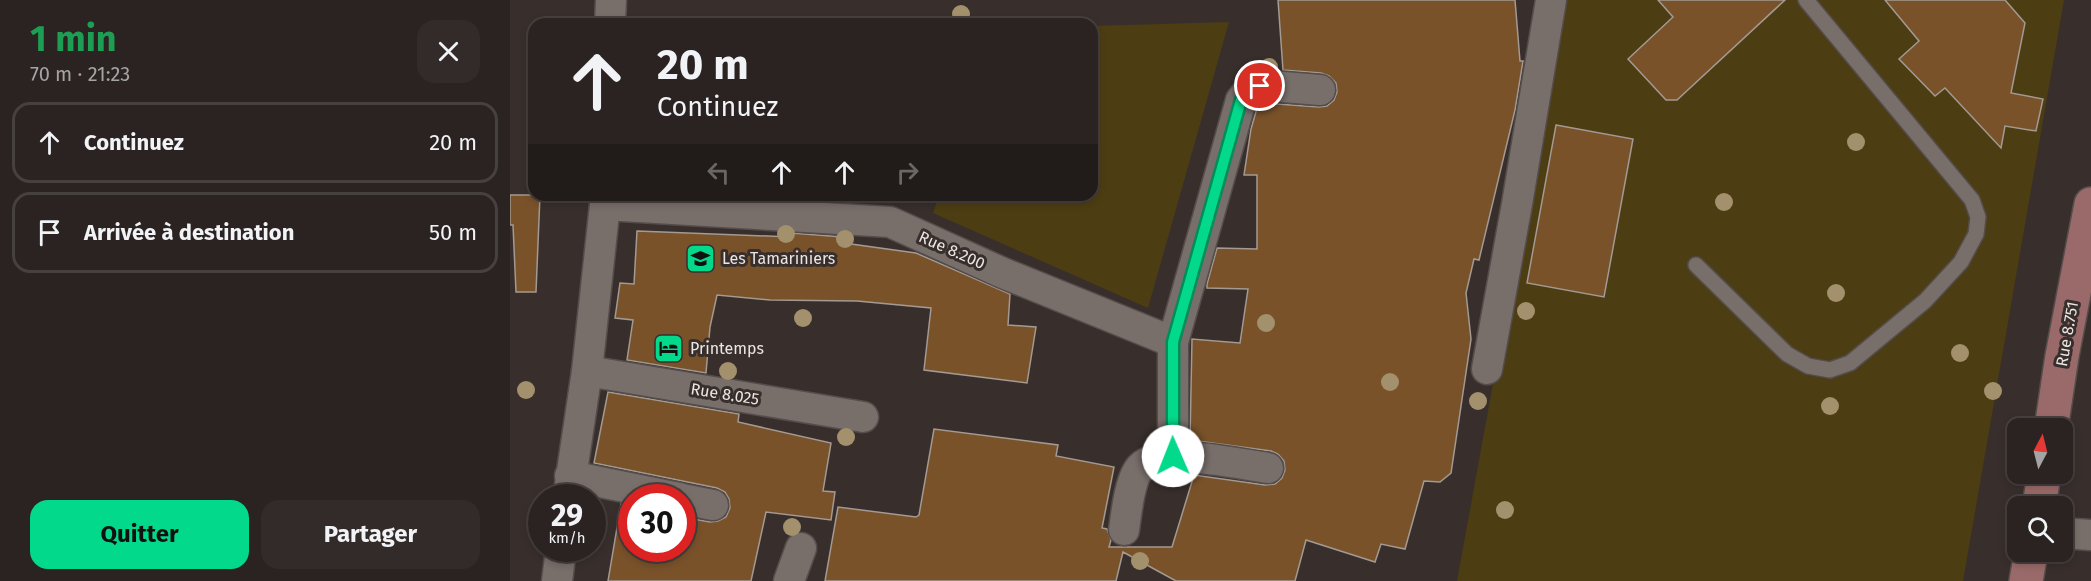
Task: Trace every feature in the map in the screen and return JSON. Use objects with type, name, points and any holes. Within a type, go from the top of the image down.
[{"type":"main road","name":"Rue 8.751","points":[[2053,418],[2091,204]]},
{"type":"main road","points":[[2026,581],[2029,562]]},
{"type":"street","points":[[610,18],[611,0]]},
{"type":"street","points":[[1487,369],[1551,0]]},
{"type":"street","points":[[1173,456],[1173,342],[1241,100],[1249,90],[1260,86],[1320,90]]},
{"type":"street","points":[[569,484],[587,371],[606,201]]},
{"type":"street","name":"Rue 8.200","points":[[619,201],[890,222],[1003,273],[1173,342]]},
{"type":"street","name":"Rue 8.025","points":[[587,371],[863,417]]},
{"type":"street","points":[[1124,530],[1139,468],[1153,459],[1173,456],[1268,468]]},
{"type":"street","points":[[696,501],[713,505]]},
{"type":"street","points":[[2073,534],[2091,536]]},
{"type":"street","points":[[789,581],[801,548]]},
{"type":"street","points":[[558,581],[560,562]]},
{"type":"lane","points":[[1696,265],[1787,354],[1808,366],[1830,370],[1850,363],[1925,301],[1961,262],[1976,234],[1978,217],[1972,200],[1806,0]]},
{"type":"shaded area","points":[[1563,0],[2064,0],[1963,581],[1457,581]]},
{"type":"shaded area","points":[[1229,22],[1148,308],[933,213],[937,201],[1098,201],[1098,26]]},
{"type":"building","points":[[1278,0],[1515,0],[1520,61],[1523,61],[1515,110],[1479,260],[1474,259],[1466,293],[1471,339],[1451,473],[1440,482],[1424,481],[1405,549],[1381,544],[1375,562],[1306,540],[1295,581],[1176,581],[1123,552],[1116,581],[825,581],[838,507],[916,517],[919,515],[934,429],[1058,445],[1056,456],[1114,467],[1102,528],[1107,529],[1111,540],[1109,547],[1172,547],[1194,475],[1265,485],[1275,484],[1282,478],[1285,470],[1284,461],[1278,454],[1271,451],[1190,440],[1192,339],[1240,343],[1248,289],[1207,288],[1207,284],[1217,248],[1257,249],[1257,175],[1244,175],[1251,129],[1257,108],[1263,103],[1327,106],[1334,100],[1337,92],[1336,83],[1329,76],[1321,73],[1283,70]]},
{"type":"building","points":[[1658,0],[1785,0],[1677,100],[1666,100],[1628,59],[1673,17]]},
{"type":"building","points":[[1885,0],[2005,0],[2025,23],[2011,93],[2043,99],[2036,131],[2005,126],[2001,148],[1945,88],[1935,96],[1899,59],[1919,41]]},
{"type":"building","points":[[1556,125],[1633,139],[1604,297],[1527,283]]},
{"type":"building","points":[[510,195],[528,195],[528,201],[540,201],[536,292],[516,292],[513,225],[510,225]]},
{"type":"building","points":[[637,231],[791,237],[791,233],[843,237],[844,243],[916,253],[1010,294],[1008,325],[1036,327],[1027,383],[924,370],[931,308],[857,301],[770,300],[717,295],[710,327],[706,373],[627,360],[633,320],[615,318],[620,283],[634,284]]},
{"type":"building","points":[[608,392],[739,414],[738,422],[831,443],[823,491],[835,492],[831,520],[766,512],[751,581],[608,581],[618,522],[618,562],[696,562],[696,520],[710,522],[726,517],[730,508],[729,499],[725,492],[717,488],[594,463]]},
{"type":"place","name":"Les Tamariniers","points":[[701,258]]},
{"type":"place","name":"Printemps","points":[[669,348]]},
{"type":"route","points":[[1173,456],[1173,342],[1241,100],[1249,90],[1260,86]]}]
